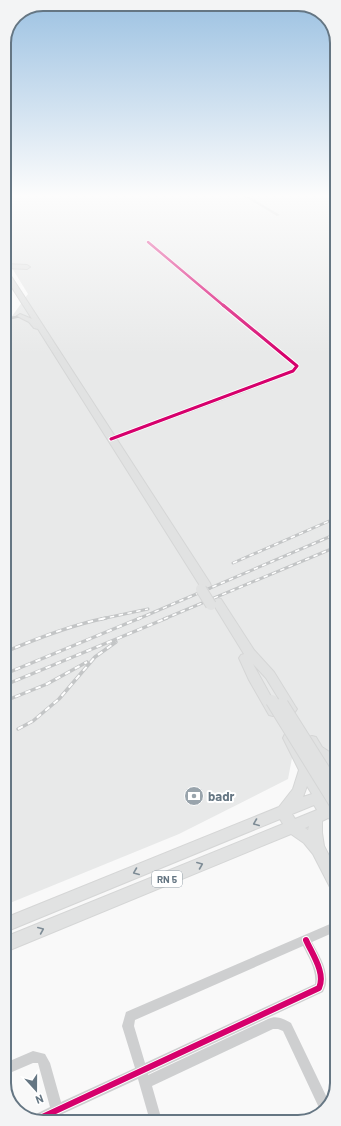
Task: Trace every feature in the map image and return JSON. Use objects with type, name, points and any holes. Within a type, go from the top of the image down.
[{"type":"highway","points":[[11,266],[28,267],[11,273]]},
{"type":"highway","points":[[11,282],[214,604],[330,781]]},
{"type":"highway","points":[[11,285],[20,303],[19,314]]},
{"type":"highway","points":[[19,314],[24,310],[31,312]]},
{"type":"highway","points":[[19,314],[34,323],[204,588]]},
{"type":"highway","points":[[247,655],[270,675],[318,751],[330,766]]},
{"type":"highway","points":[[247,655],[253,677],[306,770],[323,808],[330,812]]},
{"type":"highway","points":[[276,700],[330,812]]},
{"type":"highway","points":[[318,751],[330,759]]},
{"type":"highway","points":[[306,770],[299,792],[283,812],[292,827],[303,834],[318,849]]},
{"type":"highway","points":[[318,795],[325,784],[330,783]]},
{"type":"highway","name":"RN 5","points":[[11,924],[283,812],[318,795]]},
{"type":"highway","points":[[330,812],[315,833],[318,849],[330,872]]},
{"type":"highway","name":"RN 5","points":[[11,943],[330,812]]},
{"type":"street","points":[[111,439],[238,393],[293,370],[297,366],[157,250]]},
{"type":"street","points":[[11,317],[19,314]]},
{"type":"street","points":[[154,1115],[128,1024],[128,1018],[330,929]]},
{"type":"street","points":[[143,1077],[319,988],[322,982],[321,976],[306,940]]},
{"type":"street","points":[[46,1115],[143,1077],[272,1023],[279,1023],[287,1027],[323,1103]]},
{"type":"street","points":[[11,1066],[33,1057],[41,1058],[44,1063],[57,1110]]},
{"type":"shaded area","points":[[11,250],[330,250],[330,752],[320,747],[292,758],[288,779],[179,834],[11,903],[11,318],[28,294],[11,266]]},
{"type":"railway","points":[[233,563],[330,521]]},
{"type":"railway","points":[[138,619],[330,537]]},
{"type":"railway","points":[[164,619],[330,550]]},
{"type":"railway","points":[[101,619],[148,609]]},
{"type":"railway","points":[[11,650],[55,632],[106,618]]},
{"type":"railway","points":[[11,672],[140,618]]},
{"type":"railway","points":[[11,683],[167,618]]},
{"type":"railway","points":[[18,729],[33,721],[59,699],[95,657],[116,642]]},
{"type":"railway","points":[[11,699],[47,684],[87,662]]},
{"type":"cycle path","points":[[111,439],[238,393],[293,371],[297,366],[157,250]]},
{"type":"cycle path","points":[[47,1115],[319,988],[321,984],[320,972],[306,940]]},
{"type":"place","name":"badr","points":[[194,796]]}]
